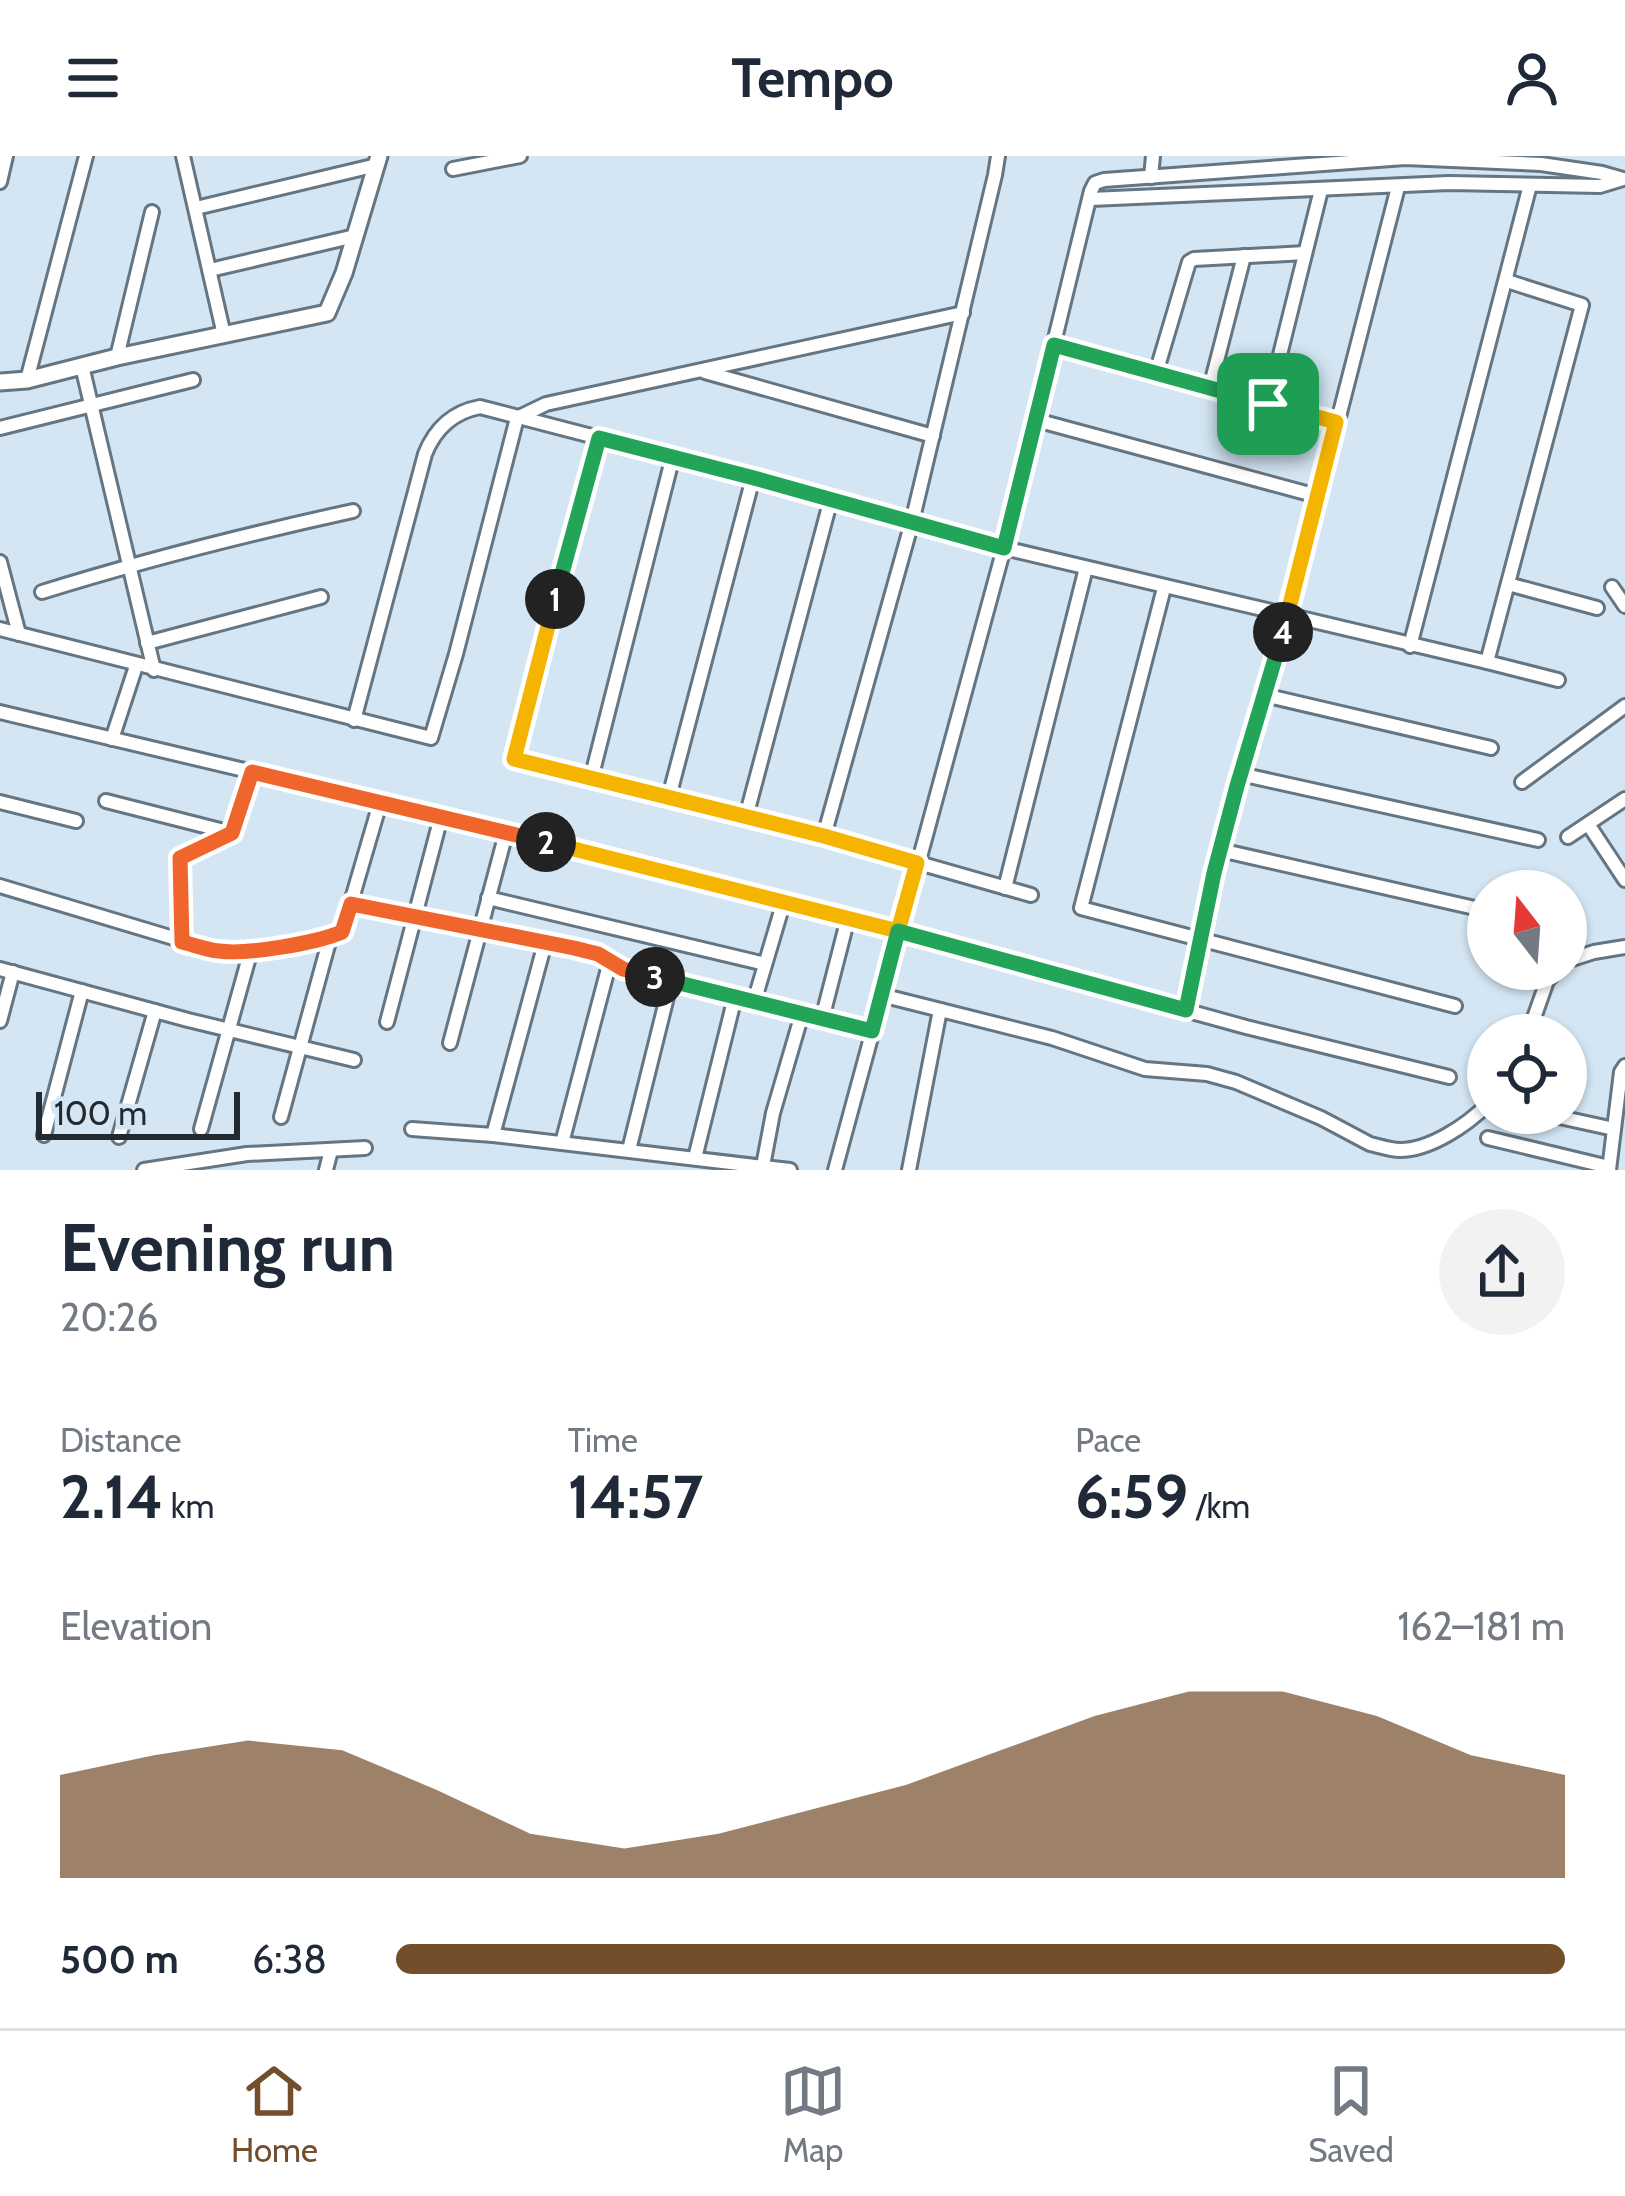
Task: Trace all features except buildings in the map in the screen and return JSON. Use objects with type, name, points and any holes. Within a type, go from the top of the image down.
[{"type":"street","points":[[0,182],[6,156]]},
{"type":"street","points":[[27,380],[86,156]]},
{"type":"street","points":[[183,156],[224,335]]},
{"type":"street","points":[[453,170],[520,156]]},
{"type":"street","points":[[824,836],[912,522],[998,156]]},
{"type":"street","points":[[1151,177],[1153,156]]},
{"type":"street","points":[[1186,1010],[1220,850],[1405,186],[1408,158]]},
{"type":"street","points":[[835,1170],[1004,548],[1095,183],[1408,158],[1523,160],[1624,179]]},
{"type":"street","points":[[0,382],[27,380],[328,313],[378,160]]},
{"type":"street","points":[[196,208],[378,160]]},
{"type":"street","points":[[1377,188],[1378,160]]},
{"type":"street","points":[[1091,199],[1449,184],[1600,186],[1624,179]]},
{"type":"street","points":[[1410,646],[1530,185]]},
{"type":"street","points":[[1268,404],[1321,190]]},
{"type":"street","points":[[117,357],[152,212]]},
{"type":"street","points":[[210,270],[355,236]]},
{"type":"street","points":[[1156,373],[1189,262],[1305,253]]},
{"type":"street","points":[[1210,388],[1244,256]]},
{"type":"street","points":[[1487,662],[1582,305],[1507,281]]},
{"type":"street","points":[[0,629],[431,738],[517,418],[546,404],[963,313]]},
{"type":"street","points":[[1054,345],[1336,422]]},
{"type":"street","points":[[82,366],[154,670]]},
{"type":"street","points":[[704,371],[933,436]]},
{"type":"street","points":[[0,428],[193,380]]},
{"type":"street","points":[[354,720],[425,454],[433,435],[452,417],[480,406],[1004,548],[1558,680]]},
{"type":"street","points":[[1036,420],[1317,496]]},
{"type":"street","points":[[599,438],[514,759],[824,836],[1031,895]]},
{"type":"street","points":[[591,779],[674,457]]},
{"type":"street","points":[[669,797],[754,478]]},
{"type":"street","points":[[746,817],[831,500]]},
{"type":"street","points":[[42,592],[236,537],[353,511]]},
{"type":"street","points":[[0,562],[19,634]]},
{"type":"street","points":[[1005,889],[1086,568]]},
{"type":"street","points":[[1508,584],[1597,608]]},
{"type":"street","points":[[1612,587],[1625,606]]},
{"type":"street","points":[[1164,588],[1081,908],[1455,1006]]},
{"type":"street","points":[[147,643],[321,598]]},
{"type":"street","points":[[112,739],[136,666]]},
{"type":"street","points":[[1264,695],[1491,748]]},
{"type":"street","points":[[1522,782],[1625,706]]},
{"type":"street","points":[[0,712],[848,918],[1246,1027],[1449,1076]]},
{"type":"street","points":[[182,942],[180,858],[232,833],[252,772]]},
{"type":"street","points":[[1240,774],[1538,840]]},
{"type":"street","points":[[1568,837],[1625,799]]},
{"type":"street","points":[[106,801],[232,833]]},
{"type":"street","points":[[0,802],[76,821]]},
{"type":"street","points":[[0,886],[220,952],[330,938],[342,932],[380,802]]},
{"type":"street","points":[[387,1022],[441,817]]},
{"type":"street","points":[[1588,824],[1625,880]]},
{"type":"street","points":[[450,1043],[506,833]]},
{"type":"street","points":[[1220,850],[1467,906]]},
{"type":"street","points":[[488,898],[765,964]]},
{"type":"street","points":[[754,1002],[784,902]]},
{"type":"street","points":[[351,904],[598,954],[623,969],[872,1031]]},
{"type":"street","points":[[822,1019],[848,918]]},
{"type":"street","points":[[280,1117],[330,938]]},
{"type":"street","points":[[493,1135],[545,943]]},
{"type":"street","points":[[1587,954],[1625,947]]},
{"type":"street","points":[[201,1129],[251,950]]},
{"type":"street","points":[[562,1142],[610,961]]},
{"type":"street","points":[[0,1021],[7,970],[354,1060]]},
{"type":"street","points":[[629,1150],[671,981]]},
{"type":"street","points":[[44,1135],[82,991]]},
{"type":"street","points":[[881,995],[1052,1038],[1144,1069],[1207,1074],[1236,1082],[1385,1148],[1416,1148],[1467,1121]]},
{"type":"street","points":[[695,1158],[735,997]]},
{"type":"street","points":[[909,1170],[940,1010]]},
{"type":"street","points":[[119,1136],[155,1011]]},
{"type":"street","points":[[763,1166],[802,1014]]},
{"type":"street","points":[[1488,1138],[1609,1168],[1625,1066]]},
{"type":"street","points":[[1587,1123],[1614,1129]]},
{"type":"street","points":[[412,1129],[790,1170]]},
{"type":"street","points":[[150,1170],[365,1148]]},
{"type":"street","points":[[326,1170],[331,1150]]},
{"type":"route","points":[[1268,404],[1054,345],[1004,548],[599,438],[514,759],[917,863],[898,931],[252,772],[232,833],[180,858],[182,942],[220,952],[330,938],[342,932],[351,904],[574,948],[598,954],[623,969],[872,1031],[898,931],[1186,1010],[1214,873],[1288,615],[1336,422],[1268,404]]}]
